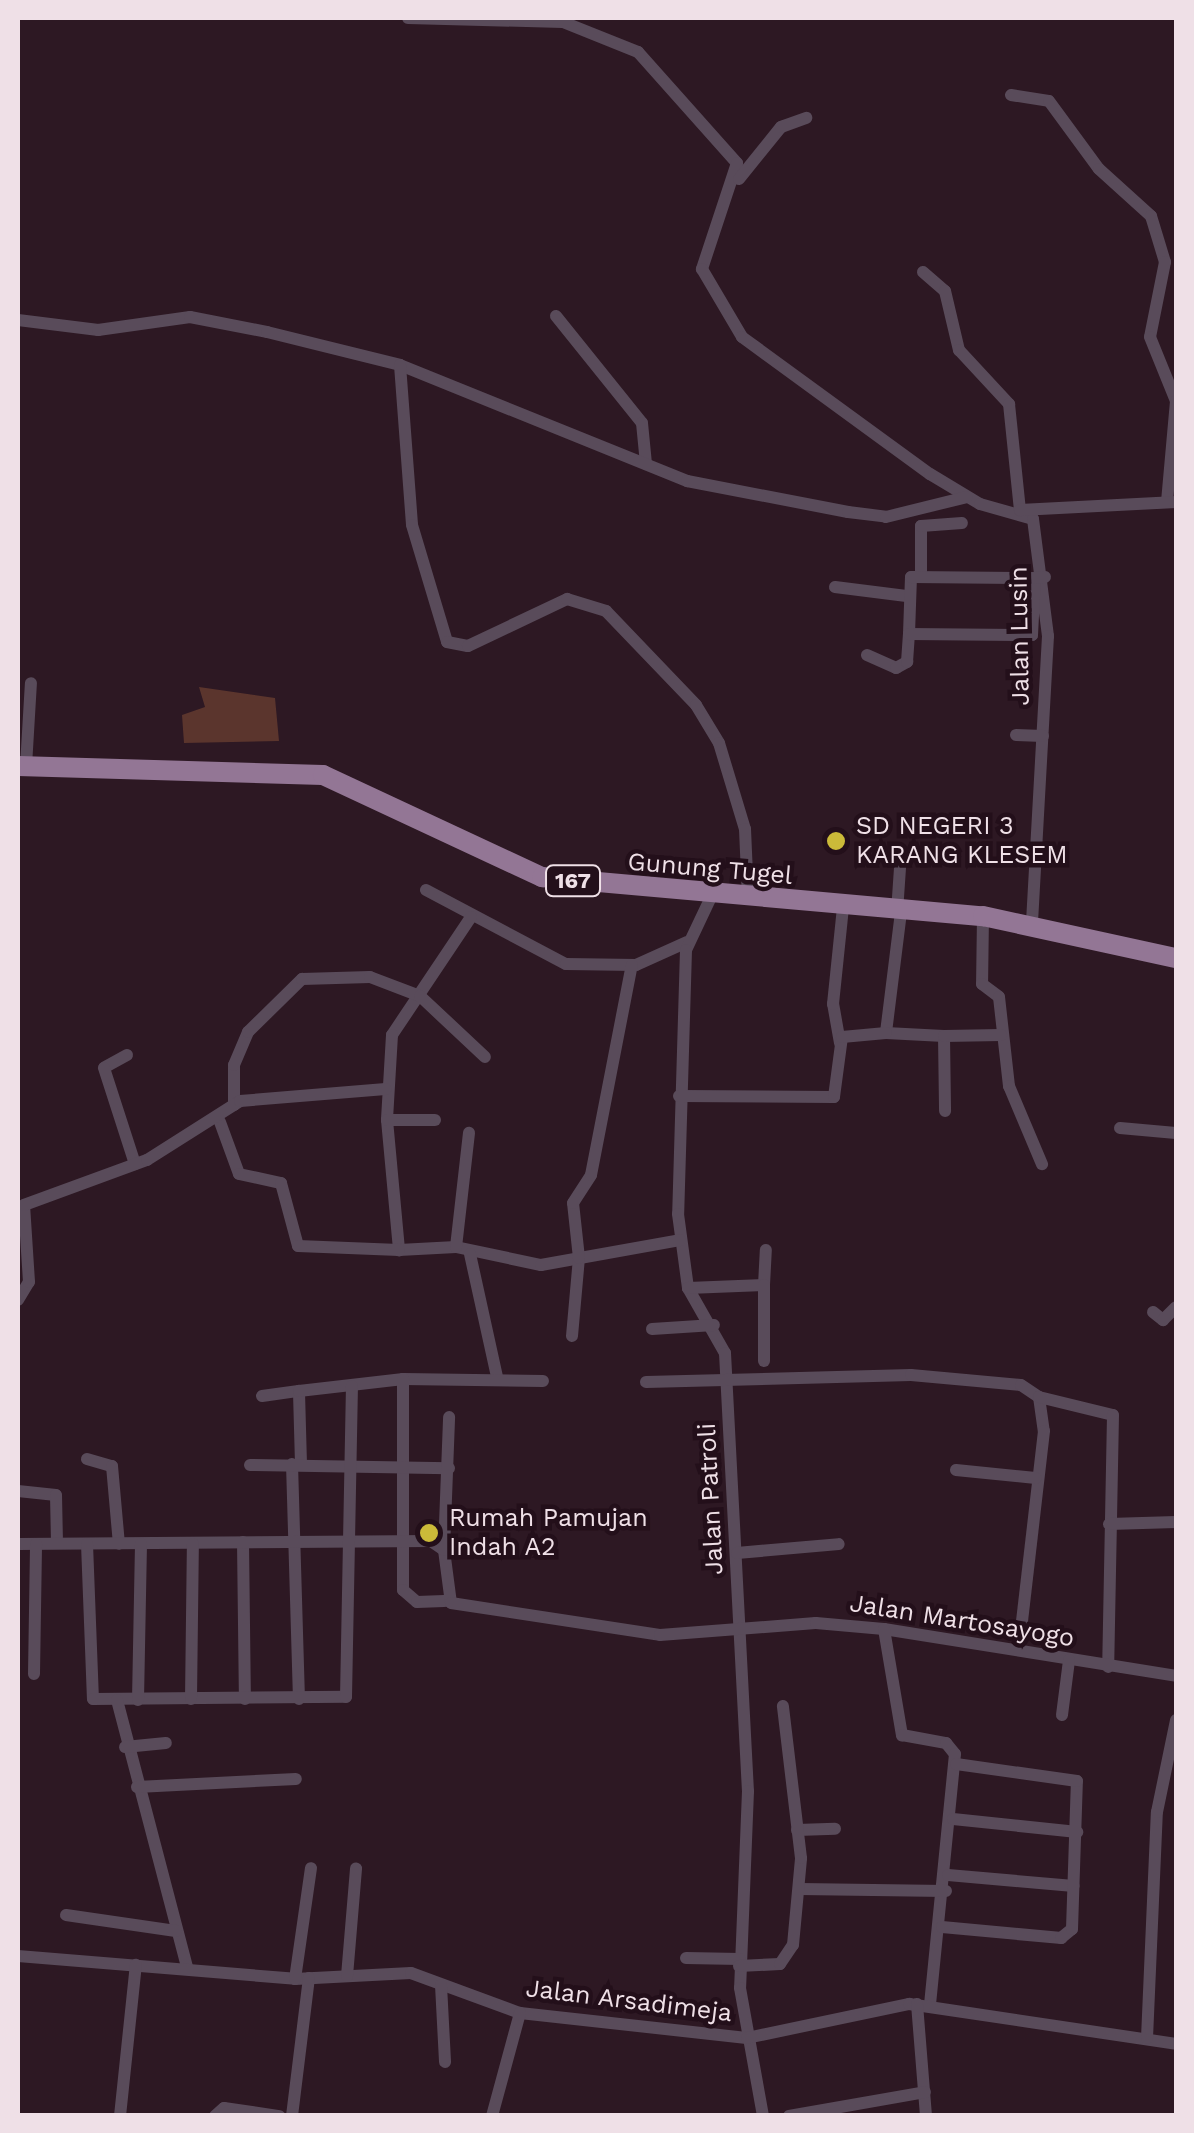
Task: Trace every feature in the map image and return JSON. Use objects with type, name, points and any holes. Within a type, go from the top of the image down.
[{"type":"main road","name":"Gunung Tugel","points":[[22,766],[323,775],[531,874],[712,895],[1032,922],[1176,958]]},
{"type":"street","points":[[408,18],[564,20],[646,59],[733,154],[738,179]]},
{"type":"street","points":[[806,118],[780,127],[738,179],[702,252],[704,278],[760,355],[840,403],[966,496],[1020,510],[1172,501],[1176,401],[1150,336],[1171,262],[1147,209],[1099,169],[1048,101],[1011,95]]},
{"type":"street","name":"Jalan Lusin","points":[[924,272],[946,291],[959,350],[1009,404],[1020,510],[1036,528],[1043,736],[1032,922]]},
{"type":"street","points":[[18,320],[98,330],[190,316],[400,364],[646,464],[875,516],[966,496]]},
{"type":"street","points":[[556,316],[642,423],[646,464]]},
{"type":"street","points":[[400,364],[412,525],[447,642],[468,646],[567,599],[606,611],[696,705],[718,743],[745,829],[748,898]]},
{"type":"street","points":[[921,576],[922,526],[962,522]]},
{"type":"street","points":[[867,655],[902,666],[910,634],[905,582],[921,576],[1040,578],[1032,635],[910,634]]},
{"type":"street","points":[[835,587],[906,596]]},
{"type":"street","points":[[22,766],[32,683]]},
{"type":"street","points":[[1016,735],[1043,736]]},
{"type":"street","points":[[886,1032],[901,853]]},
{"type":"street","points":[[426,890],[470,918],[566,964],[632,965],[687,942]]},
{"type":"street","name":"Jalan Patroli","points":[[712,895],[687,942],[679,1096],[680,1240],[688,1288],[714,1325],[727,1383],[748,1791],[740,1962],[746,2038],[764,2116]]},
{"type":"street","points":[[679,1096],[834,1097],[840,1042],[833,1004],[843,907]]},
{"type":"street","points":[[983,916],[982,984],[999,997],[1009,1086],[1042,1164]]},
{"type":"street","points":[[400,1250],[387,1120],[392,1034],[470,918]]},
{"type":"street","points":[[572,1336],[580,1258],[572,1202],[596,1156],[632,965]]},
{"type":"street","points":[[18,1300],[29,1282],[19,1209],[135,1164],[220,1122],[234,1105],[234,1065],[248,1032],[282,990],[302,979],[370,977],[420,996],[485,1057]]},
{"type":"street","points":[[840,1042],[851,1030],[944,1036],[1001,1034]]},
{"type":"street","points":[[944,1036],[945,1111]]},
{"type":"street","points":[[127,1055],[104,1068],[135,1164]]},
{"type":"street","points":[[234,1105],[386,1089]]},
{"type":"street","points":[[387,1120],[435,1120]]},
{"type":"street","points":[[220,1122],[239,1174],[281,1184],[298,1246],[463,1250],[540,1265],[680,1240]]},
{"type":"street","points":[[1120,1128],[1176,1133]]},
{"type":"street","points":[[469,1133],[463,1250],[497,1377]]},
{"type":"street","points":[[764,1362],[766,1250]]},
{"type":"street","points":[[688,1288],[764,1284]]},
{"type":"street","points":[[1153,1312],[1167,1319],[1176,1307]]},
{"type":"street","points":[[652,1329],[714,1325]]},
{"type":"street","points":[[646,1382],[727,1383],[912,1375],[1020,1386],[1039,1396],[1110,1408],[1108,1667]]},
{"type":"street","points":[[262,1396],[404,1380],[497,1377],[543,1382]]},
{"type":"street","points":[[404,1380],[404,1541]]},
{"type":"street","points":[[87,1544],[89,1694],[138,1700],[299,1698],[350,1692],[352,1386]]},
{"type":"street","points":[[299,1391],[294,1541],[299,1698]]},
{"type":"street","points":[[1019,1648],[1036,1478],[1039,1396]]},
{"type":"street","points":[[444,1600],[449,1417]]},
{"type":"street","points":[[87,1459],[112,1466],[118,1544]]},
{"type":"street","points":[[250,1465],[450,1468]]},
{"type":"street","points":[[956,1470],[1036,1478]]},
{"type":"street","points":[[18,1491],[56,1495],[58,1544]]},
{"type":"street","points":[[1109,1524],[1176,1522]]},
{"type":"street","points":[[18,1544],[352,1540],[404,1541],[444,1550]]},
{"type":"street","name":"Jalan Martosayogo","points":[[404,1541],[406,1596],[660,1634],[740,1627],[884,1629],[1176,1676]]},
{"type":"street","points":[[243,1542],[244,1699]]},
{"type":"street","points":[[34,1674],[36,1544]]},
{"type":"street","points":[[138,1700],[140,1544]]},
{"type":"street","points":[[191,1699],[193,1544]]},
{"type":"street","points":[[737,1553],[838,1544]]},
{"type":"street","points":[[884,1629],[902,1735],[946,1743],[956,1764],[942,1928],[924,2005],[926,2116]]},
{"type":"street","points":[[1062,1715],[1069,1660]]},
{"type":"street","points":[[117,1700],[125,1747],[186,1968]]},
{"type":"street","points":[[686,1958],[740,1962],[786,1959],[800,1889],[783,1706]]},
{"type":"street","points":[[1147,2038],[1157,1812],[1176,1720]]},
{"type":"street","points":[[125,1747],[166,1743]]},
{"type":"street","points":[[942,1928],[1066,1938],[1074,1886],[1080,1794],[1071,1776],[956,1764]]},
{"type":"street","points":[[137,1787],[296,1779]]},
{"type":"street","points":[[953,1819],[1077,1832]]},
{"type":"street","points":[[796,1830],[835,1830]]},
{"type":"street","points":[[292,2116],[312,1868]]},
{"type":"street","points":[[347,1976],[356,1868]]},
{"type":"street","points":[[948,1875],[1074,1886]]},
{"type":"street","points":[[800,1889],[946,1891]]},
{"type":"street","points":[[66,1915],[176,1930]]},
{"type":"street","name":"Jalan Arsadimeja","points":[[18,1956],[302,1978],[388,1971],[520,2013],[746,2038],[924,2005],[1176,2044]]},
{"type":"street","points":[[120,2116],[136,1965]]},
{"type":"street","points":[[441,1985],[446,2062]]},
{"type":"street","points":[[492,2116],[520,2013]]},
{"type":"street","points":[[788,2116],[925,2092]]},
{"type":"street","points":[[215,2116],[224,2108],[279,2116]]},
{"type":"shaded area","points":[[199,687],[275,698],[279,741],[184,743],[182,715],[205,707]]},
{"type":"place","name":"SD NEGERI 3 KARANG KLESEM","points":[[836,841]]},
{"type":"place","name":"Rumah Pamujan Indah A2","points":[[429,1533]]}]
